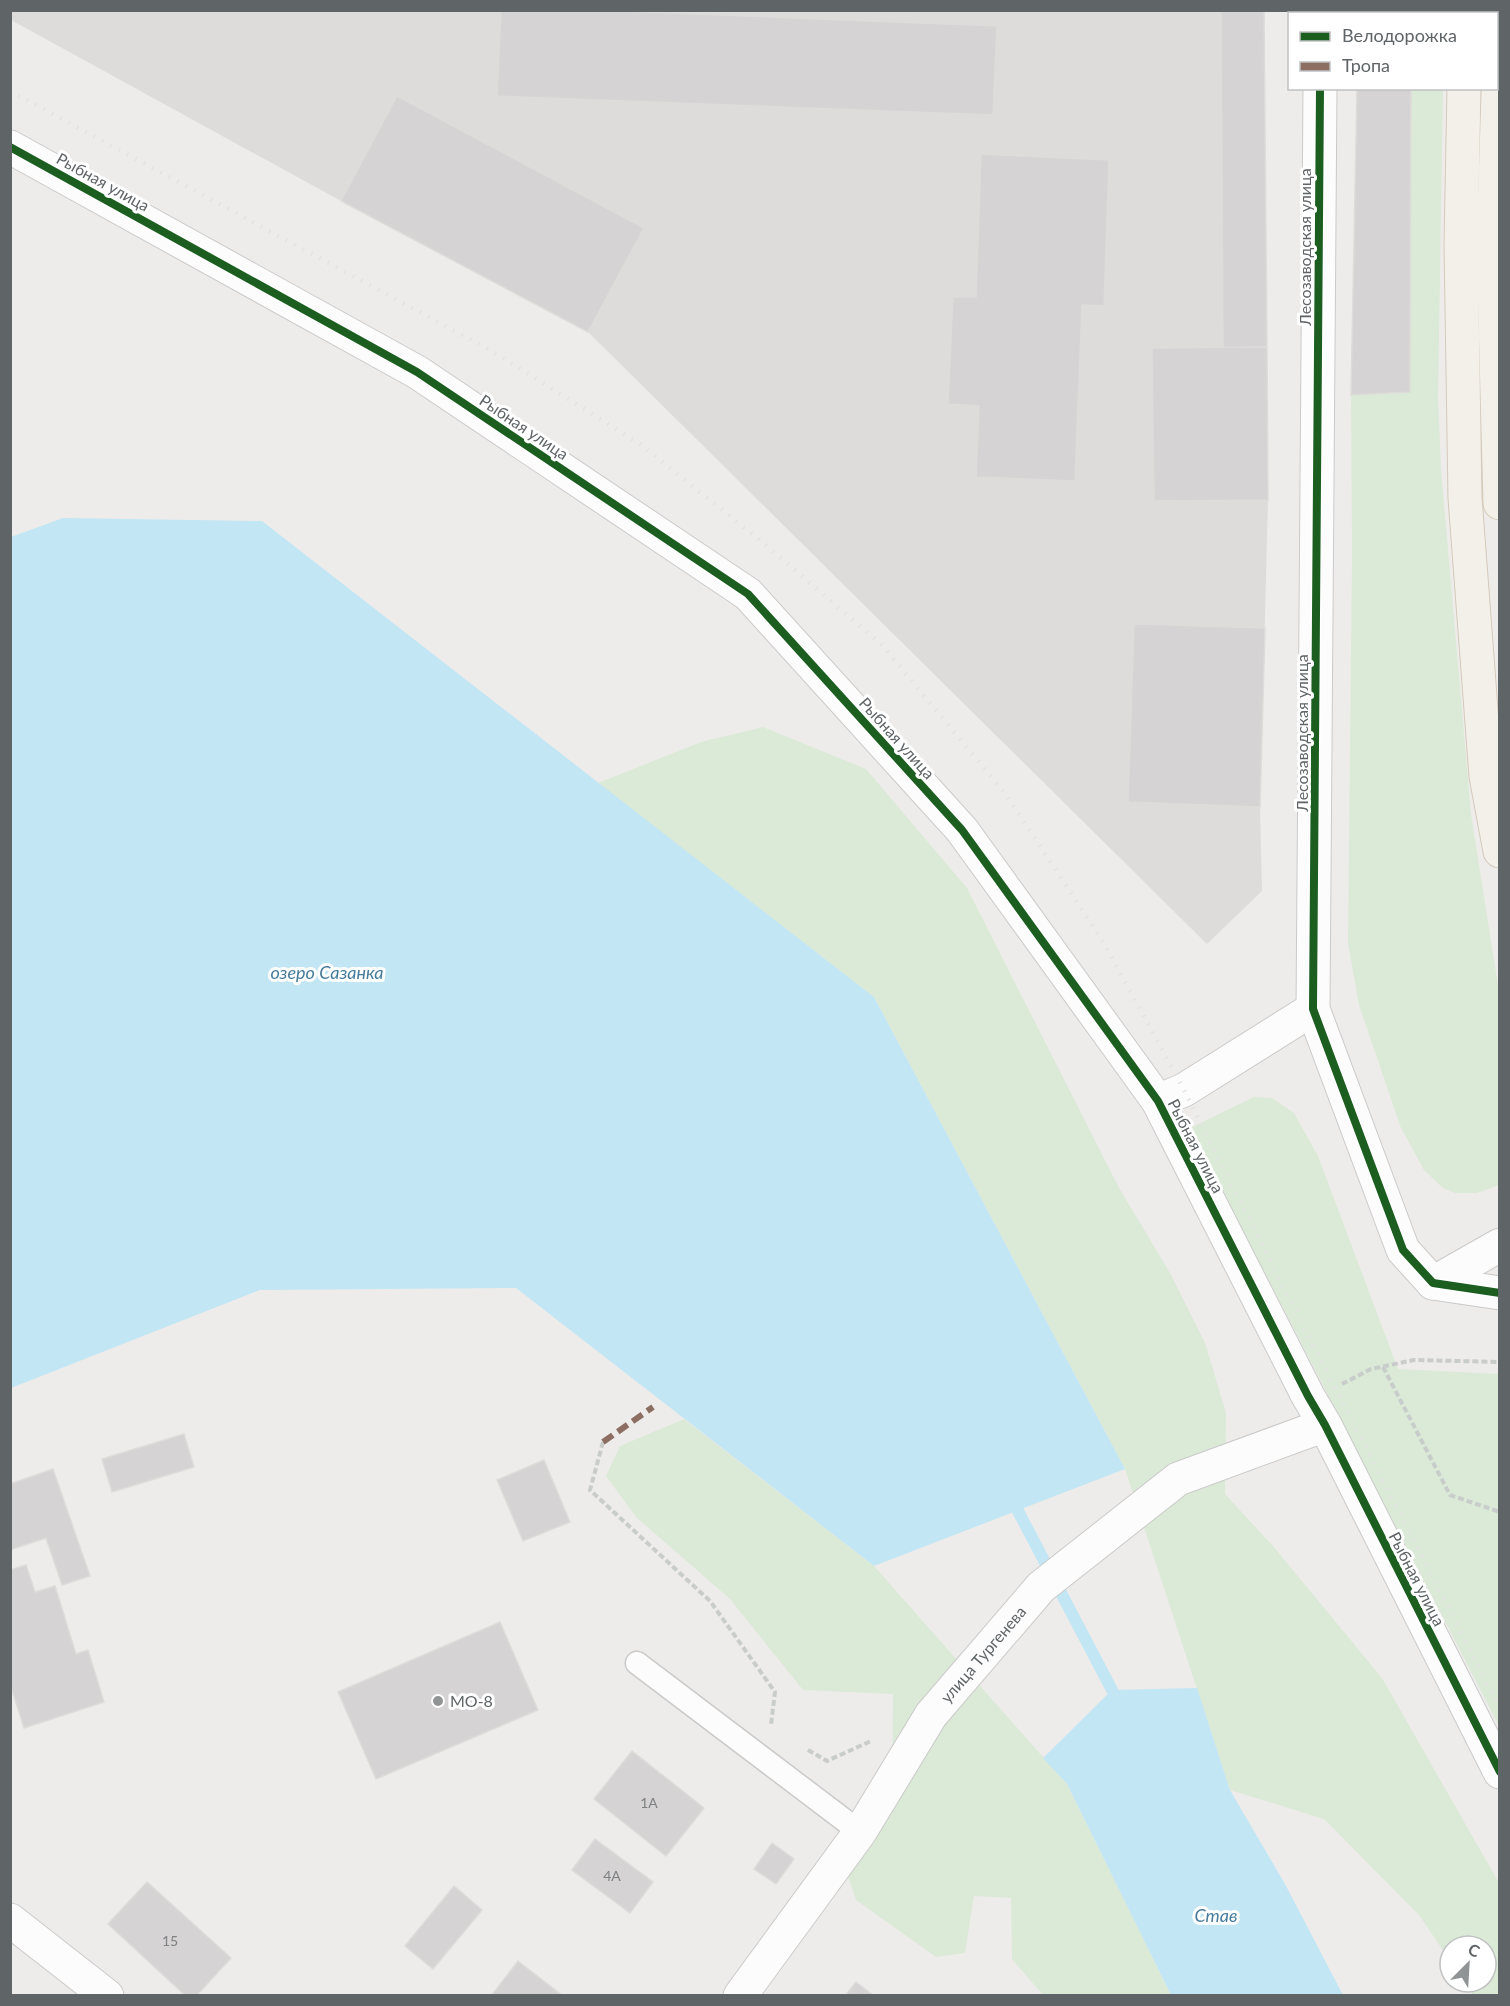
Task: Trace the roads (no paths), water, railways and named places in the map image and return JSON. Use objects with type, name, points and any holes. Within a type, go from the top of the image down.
[{"type":"main road","points":[[1500,35],[1493,243],[1500,503]]},
{"type":"main road","points":[[1464,90],[1461,244],[1465,498],[1486,776],[1500,851]]},
{"type":"street","name":"Лесозаводская улица","points":[[1320,90],[1313,1009],[1403,1250],[1433,1282]]},
{"type":"street","name":"Рыбная улица","points":[[10,147],[417,372],[748,594],[962,830],[1158,1101],[1500,1772]]},
{"type":"street","points":[[1158,1101],[1184,1090],[1313,1009]]},
{"type":"street","points":[[1433,1282],[1500,1245]]},
{"type":"street","points":[[1433,1282],[1500,1293]]},
{"type":"street","name":"улица Тургенева","points":[[740,1995],[860,1832],[931,1715],[1041,1587],[1179,1479],[1325,1425]]},
{"type":"street","points":[[10,1920],[107,1995]]},
{"type":"lane","points":[[637,1663],[860,1832]]},
{"type":"water","name":"озеро Сазанка","points":[[63,518],[262,521],[874,997],[1125,1469],[874,1566],[516,1288],[260,1290],[11,1388],[11,537]]},
{"type":"water","name":"Став","points":[[1197,1688],[1230,1790],[1285,1884],[1343,1995],[1171,1995],[1067,1784],[1043,1758],[1112,1690]]},
{"type":"waterway","points":[[1018,1511],[1112,1690]]},
{"type":"railway","points":[[10,91],[490,350],[640,444],[761,541],[882,645],[1007,796],[1105,945],[1184,1090],[1500,1708]]},
{"type":"place","name":"MO-8","points":[[438,1701]]}]
